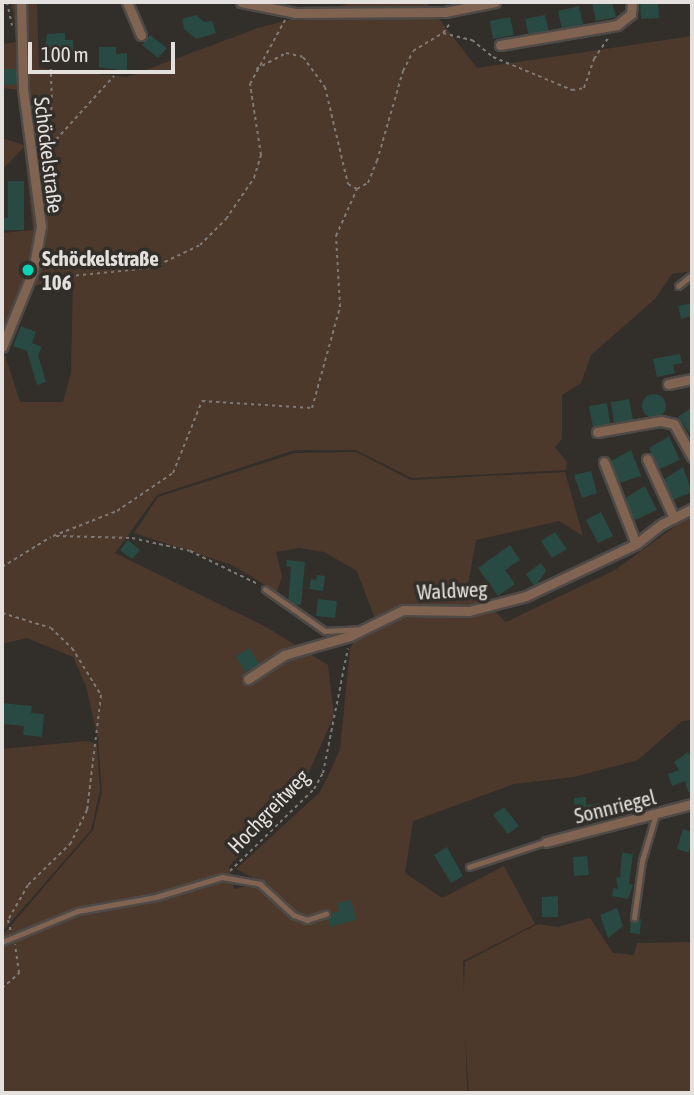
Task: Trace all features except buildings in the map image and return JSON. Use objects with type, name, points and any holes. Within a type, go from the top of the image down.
[{"type":"street","name":"Schöckelstraße","points":[[2,347],[30,280],[38,254],[41,226],[23,89],[21,2]]},
{"type":"street","points":[[127,2],[141,35]]},
{"type":"street","points":[[241,2],[288,12],[458,9],[495,2]]},
{"type":"street","points":[[500,45],[617,25],[631,15],[632,2]]},
{"type":"street","points":[[668,384],[692,379]]},
{"type":"street","points":[[597,432],[661,421],[674,424],[692,457]]},
{"type":"street","points":[[647,459],[674,518]]},
{"type":"street","points":[[604,462],[636,544]]},
{"type":"street","name":"Waldweg","points":[[248,679],[302,648],[350,636],[403,610],[469,611],[499,605],[546,588],[636,544],[692,509]]},
{"type":"street","name":"Sonnriegel","points":[[546,842],[692,804]]},
{"type":"lane","points":[[678,286],[692,275]]},
{"type":"lane","points":[[265,589],[325,631],[363,629]]},
{"type":"lane","points":[[634,918],[642,861],[656,814]]},
{"type":"lane","points":[[469,867],[546,842]]},
{"type":"lane","points":[[2,942],[78,911],[156,897],[222,877],[260,884],[294,915],[307,920],[326,914]]},
{"type":"path","points":[[2,567],[53,536],[117,511],[173,473],[202,401],[312,408],[340,307],[336,236],[357,189],[368,183],[403,71],[413,51],[443,33],[458,9]]},
{"type":"path","points":[[30,280],[132,273],[171,262],[200,245],[247,188],[261,155],[251,98],[254,69],[288,12]]},
{"type":"path","points":[[443,33],[472,40],[493,57],[572,90],[584,88],[594,59],[617,25]]},
{"type":"path","points":[[254,69],[286,53],[303,57],[325,87],[346,178],[357,189]]},
{"type":"path","points":[[51,69],[52,106],[40,157],[114,76]]},
{"type":"path","points":[[53,536],[132,538],[190,551],[265,589]]},
{"type":"path","points":[[2,613],[51,628],[72,648],[101,695],[87,810],[71,843],[28,885],[8,920],[14,936],[19,973],[2,988]]},
{"type":"path","name":"Hochgreitweg","points":[[222,877],[314,789],[323,773],[350,636]]},
{"type":"shaded area","points":[[11,2],[37,2],[39,68],[127,77],[258,28],[356,2],[426,2],[477,68],[692,36],[692,271],[672,274],[655,299],[591,355],[581,383],[562,395],[562,439],[555,447],[567,462],[566,470],[412,478],[356,450],[295,450],[157,495],[115,553],[266,627],[328,665],[334,716],[300,792],[229,866],[234,889],[263,883],[236,869],[320,792],[331,770],[340,749],[350,649],[356,638],[406,612],[493,610],[506,622],[615,570],[692,514],[692,720],[682,721],[638,760],[574,777],[514,784],[413,821],[405,873],[442,898],[504,866],[535,924],[463,961],[467,1093],[2,1093],[2,936],[93,830],[102,792],[98,739],[86,686],[73,657],[27,638],[2,644],[2,360],[5,355],[20,402],[63,402],[71,373],[73,279],[33,286],[24,280],[2,334],[2,233],[33,230],[24,147],[2,170],[2,138],[24,145],[19,90],[2,88],[2,44],[18,42]]},
{"type":"shaded area","points":[[356,452],[411,480],[565,472],[583,536],[559,521],[476,540],[468,585],[489,606],[404,608],[375,619],[357,571],[324,552],[299,548],[276,552],[282,576],[277,592],[232,565],[134,533],[158,497],[295,453]]},
{"type":"shaded area","points":[[86,741],[97,744],[100,790],[91,830],[2,932],[2,749]]},
{"type":"shaded area","points":[[590,918],[613,953],[634,955],[637,943],[692,942],[692,1093],[469,1093],[463,1008],[465,962],[538,924],[558,927]]},
{"type":"place","name":"Schöckelstraße 106","points":[[28,270]]}]
